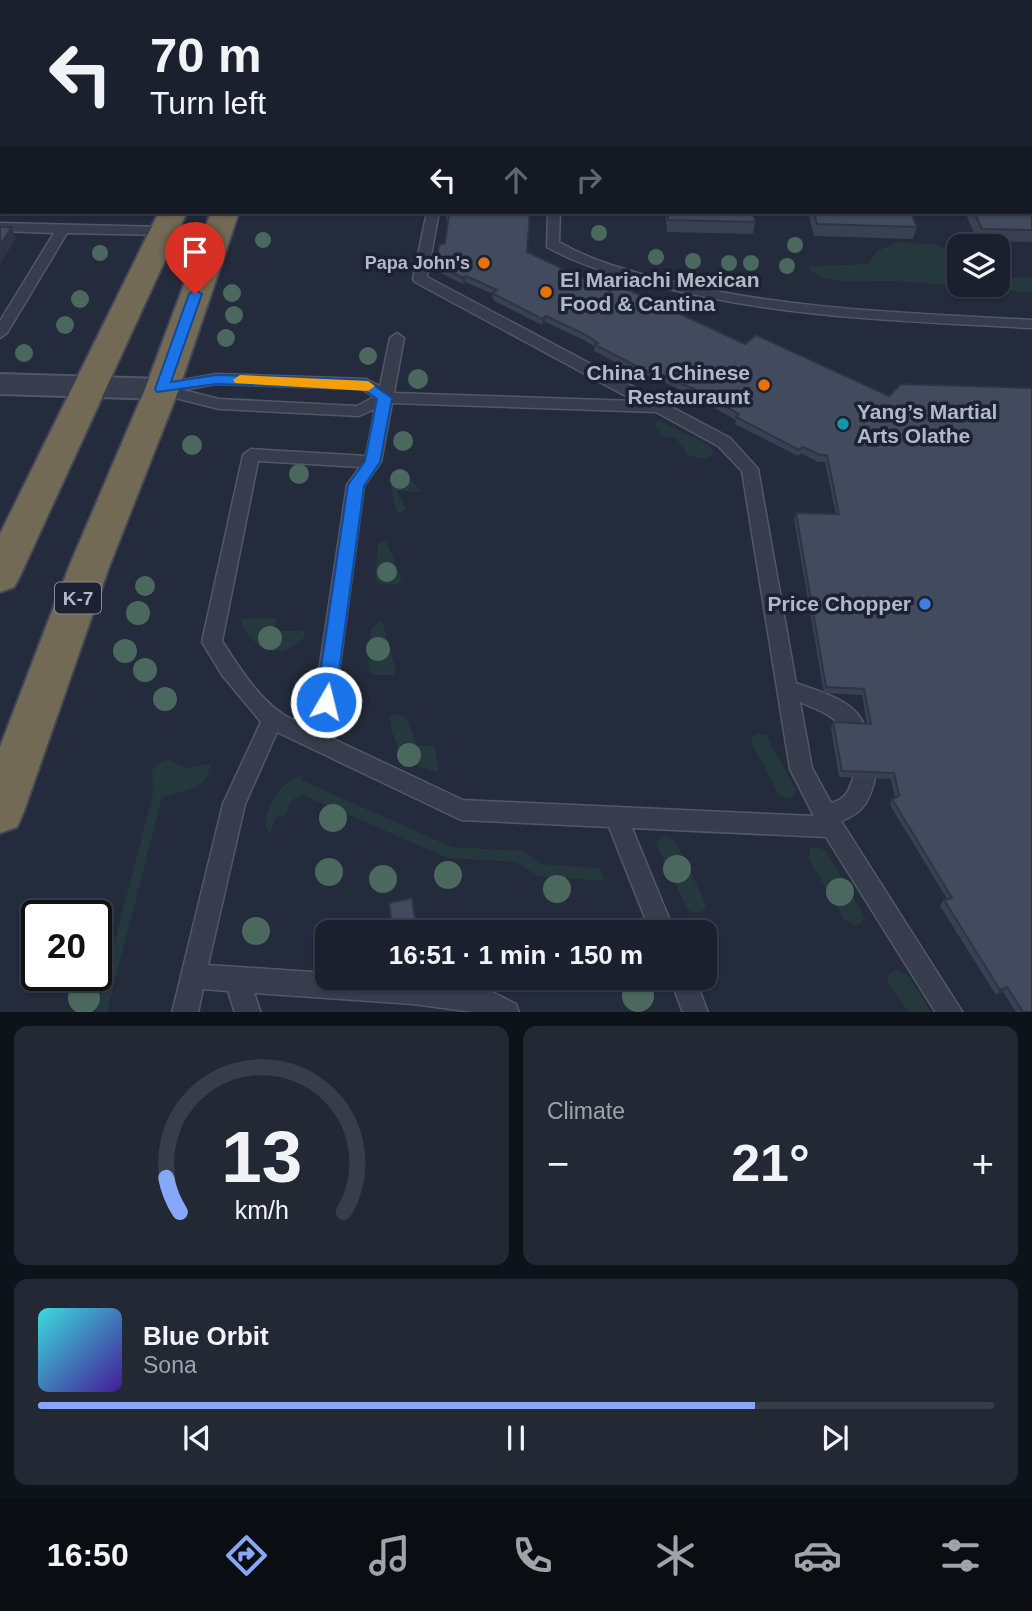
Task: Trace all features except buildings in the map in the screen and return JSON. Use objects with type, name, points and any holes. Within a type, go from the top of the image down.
[{"type":"highway","name":"K-7","points":[[0,811],[89,567],[162,389],[224,214]]},
{"type":"highway","points":[[0,575],[169,221]]},
{"type":"street","points":[[0,384],[162,389]]},
{"type":"lane","points":[[433,214],[421,279],[724,442],[750,469],[801,769],[829,821],[950,1012]]},
{"type":"lane","points":[[554,214],[552,244],[570,255],[590,264],[690,292],[810,310],[1032,324]]},
{"type":"lane","points":[[0,227],[63,229],[169,221]]},
{"type":"lane","points":[[0,332],[63,229]]},
{"type":"lane","points":[[296,731],[326,702],[356,485],[373,462],[397,338]]},
{"type":"lane","points":[[162,389],[216,379],[366,384],[385,398]]},
{"type":"lane","points":[[162,389],[219,404],[359,411],[385,398],[659,407]]},
{"type":"lane","points":[[373,462],[251,455],[212,642],[229,669],[272,720],[461,810],[616,817],[829,821],[851,808],[860,796],[864,778]]},
{"type":"lane","points":[[787,688],[835,708],[854,724],[856,729]]},
{"type":"lane","points":[[185,1012],[234,804],[272,720]]},
{"type":"lane","points":[[616,817],[658,920]]},
{"type":"lane","points":[[193,976],[413,990],[480,999],[505,1012]]},
{"type":"lane","points":[[236,978],[248,1012]]},
{"type":"lane","points":[[687,990],[696,1012]]},
{"type":"green space","points":[[898,242],[934,244],[945,248],[947,285],[838,280],[809,270],[809,266],[868,264],[877,251]]},
{"type":"green space","points":[[1010,278],[1032,278],[1032,293],[1010,290]]},
{"type":"green space","points":[[658,420],[708,444],[713,451],[712,455],[704,459],[687,455],[676,438],[663,437],[654,424]]},
{"type":"green space","points":[[399,471],[405,473],[421,492],[397,491],[406,509],[401,513],[396,511],[390,480]]},
{"type":"green space","points":[[386,541],[402,579],[397,585],[381,584],[375,579],[378,544]]},
{"type":"green space","points":[[276,618],[274,631],[303,631],[305,636],[291,647],[268,650],[254,642],[244,629],[242,620]]},
{"type":"green space","points":[[383,623],[396,670],[393,675],[374,675],[368,669],[371,628]]},
{"type":"green space","points":[[395,714],[406,717],[417,745],[434,746],[439,772],[417,766],[404,757],[396,744],[390,723],[390,718]]},
{"type":"green space","points":[[756,734],[766,735],[796,790],[791,799],[779,795],[751,742]]},
{"type":"green space","points":[[168,760],[187,768],[211,763],[208,773],[199,785],[162,797],[107,1012],[96,1012],[102,991],[112,991],[112,951],[153,795],[152,770],[157,764]]},
{"type":"green space","points":[[301,776],[301,780],[452,847],[524,851],[541,864],[600,868],[605,881],[538,876],[516,862],[448,858],[303,795],[292,800],[285,815],[276,817],[270,834],[265,825],[272,802],[280,789]]},
{"type":"green space","points":[[663,836],[676,842],[705,902],[706,907],[700,913],[691,912],[687,908],[658,848],[656,842]]},
{"type":"green space","points":[[810,848],[825,850],[861,911],[864,918],[861,924],[855,925],[844,919],[809,859]]},
{"type":"green space","points":[[896,969],[908,975],[931,1012],[908,1012],[888,983],[888,976]]},
{"type":"slow traffic","points":[[240,380],[368,386]]},
{"type":"place","name":"Papa John's","points":[[484,263]]},
{"type":"place","name":"El Mariachi Mexican Food & Cantina","points":[[546,292]]},
{"type":"place","name":"China 1 Chinese Restauraunt","points":[[764,385]]},
{"type":"place","name":"Yang’s Martial Arts Olathe","points":[[843,424]]},
{"type":"place","name":"Price Chopper","points":[[925,604]]},
{"type":"route","points":[[195,294],[162,389],[216,379],[366,384],[385,398],[373,462],[356,485],[326,702]]}]
